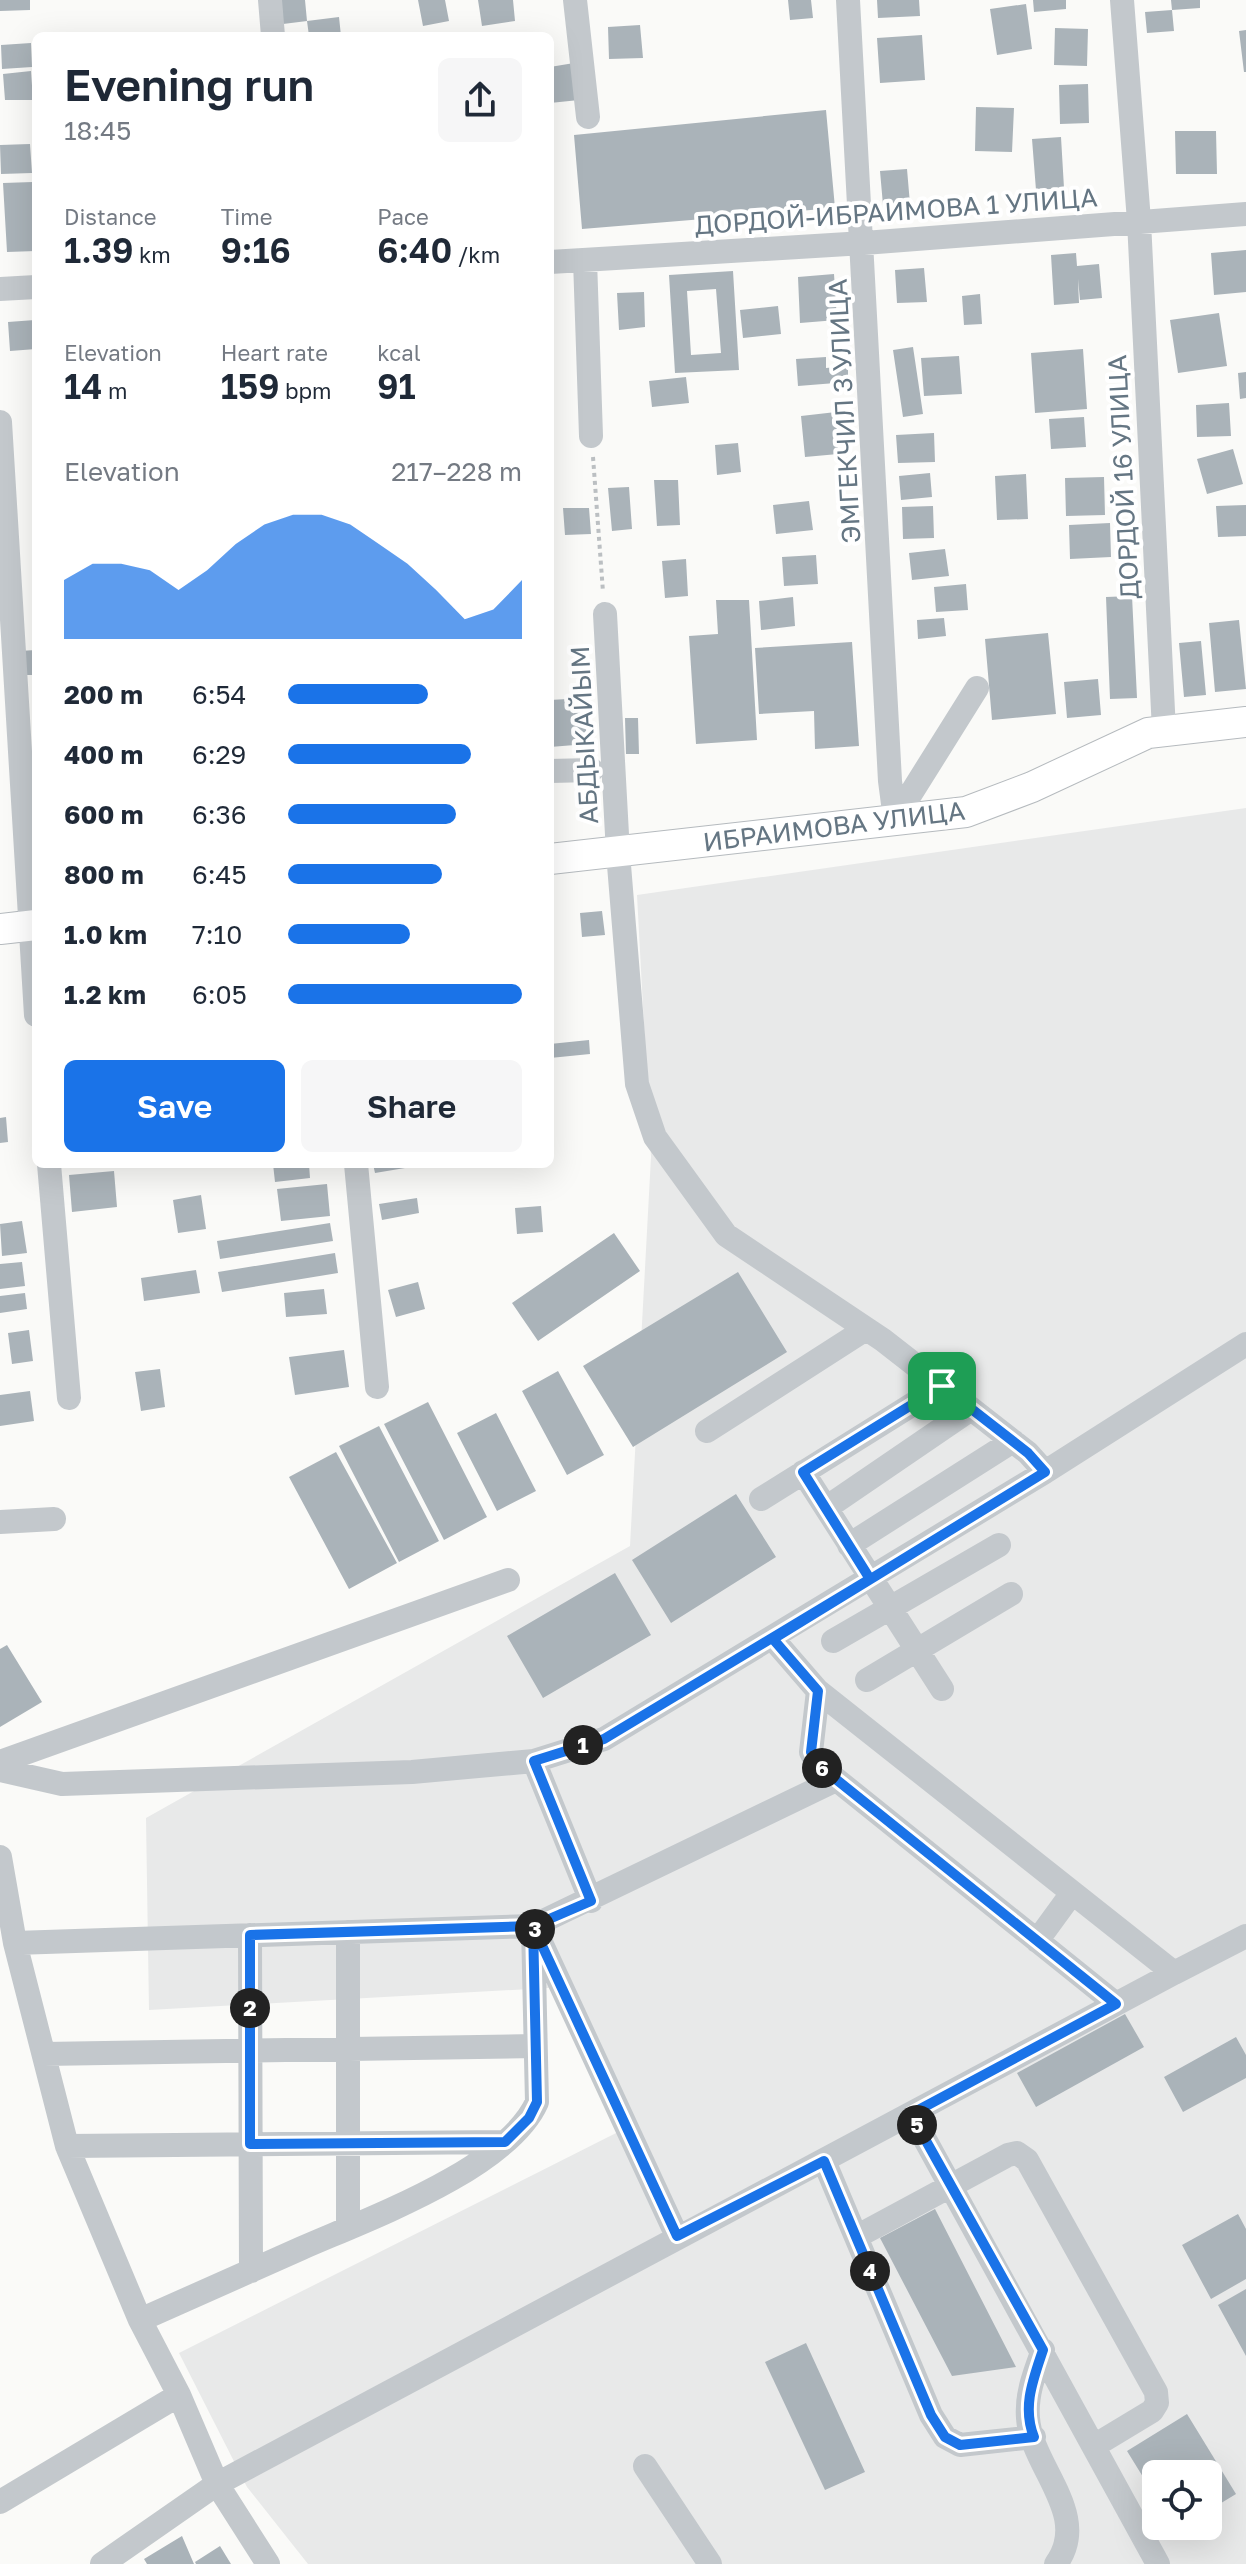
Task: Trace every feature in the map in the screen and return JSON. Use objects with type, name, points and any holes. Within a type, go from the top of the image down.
[{"type":"main road","name":"ИБРАИМОВА УЛИЦА","points":[[554,859],[966,812],[1032,787],[1148,733],[1246,722]]},
{"type":"street","points":[[270,0],[273,32]]},
{"type":"street","points":[[575,0],[588,117]]},
{"type":"street","name":"ЭМГЕКЧИЛ 3 УЛИЦА","points":[[848,0],[864,243],[890,781],[895,819]]},
{"type":"street","name":"ДОРДОЙ 16 УЛИЦА","points":[[1122,0],[1139,221],[1164,731]]},
{"type":"street","name":"ДОРДОЙ-ИБРАИМОВА 1 УЛИЦА","points":[[554,262],[864,243],[1246,214]]},
{"type":"street","points":[[585,260],[591,436]]},
{"type":"street","points":[[0,289],[32,287]]},
{"type":"street","points":[[0,422],[13,664],[21,926],[32,991]]},
{"type":"street","name":"АБДЫКАЙЫМ","points":[[605,614],[618,853],[637,1084],[655,1137],[726,1235],[866,1329],[1013,1441],[1045,1472]]},
{"type":"street","points":[[895,819],[977,688]]},
{"type":"street","points":[[554,771],[592,770]]},
{"type":"street","points":[[49,1168],[69,1398]]},
{"type":"street","points":[[356,1168],[377,1387]]},
{"type":"street","points":[[707,1431],[866,1329]]},
{"type":"street","points":[[0,1770],[62,1784],[412,1772],[534,1761],[604,1739],[1045,1472],[1246,1344]]},
{"type":"street","points":[[761,1499],[942,1386]]},
{"type":"street","points":[[826,1508],[971,1409]]},
{"type":"street","points":[[849,1545],[1013,1441]]},
{"type":"street","points":[[803,1472],[942,1689]]},
{"type":"street","points":[[0,1522],[54,1519]]},
{"type":"street","points":[[833,1641],[999,1545]]},
{"type":"street","points":[[0,1762],[508,1580]]},
{"type":"street","points":[[867,1680],[1011,1594]]},
{"type":"street","points":[[773,1639],[818,1691],[1174,1973]]},
{"type":"street","points":[[818,1691],[811,1752],[817,1764],[1116,2004]]},
{"type":"street","points":[[534,1761],[591,1901]]},
{"type":"street","points":[[15,1943],[533,1926],[591,1901],[836,1780]]},
{"type":"street","points":[[0,1857],[15,1943],[67,2146],[140,2320],[179,2395],[217,2484],[268,2564]]},
{"type":"street","points":[[1037,1941],[1072,1893]]},
{"type":"street","points":[[140,2320],[435,2189],[505,2142],[529,2118],[537,2102],[533,1926]]},
{"type":"street","points":[[533,1926],[677,2236]]},
{"type":"street","points":[[348,1932],[348,2228]]},
{"type":"street","points":[[250,1935],[251,2271]]},
{"type":"street","points":[[102,2564],[217,2484],[677,2236],[1246,1936]]},
{"type":"street","points":[[44,2054],[535,2046]]},
{"type":"street","points":[[911,2114],[1158,2564]]},
{"type":"street","points":[[67,2146],[505,2142]]},
{"type":"street","points":[[856,2237],[1008,2155],[1017,2153],[1027,2160],[1156,2392],[1157,2403],[1152,2411],[1094,2446]]},
{"type":"street","points":[[824,2161],[931,2415],[945,2437],[960,2445],[1034,2437]]},
{"type":"street","points":[[1043,2350],[1030,2388],[1027,2420],[1069,2527],[1068,2549],[1056,2564]]},
{"type":"street","points":[[0,2502],[179,2395]]},
{"type":"street","points":[[645,2466],[710,2564]]},
{"type":"path","points":[[591,436],[605,614]]},
{"type":"shaded area","points":[[1246,808],[1246,2564],[308,2564],[247,2487],[179,2353],[628,2127],[566,1987],[149,2010],[146,1818],[630,1546],[651,1157],[637,895]]},
{"type":"building","points":[[0,0],[30,0],[30,10],[0,11]]},
{"type":"building","points":[[281,0],[305,0],[307,21],[283,24]]},
{"type":"building","points":[[418,0],[445,0],[449,21],[423,26]]},
{"type":"building","points":[[478,0],[513,0],[515,21],[482,26]]},
{"type":"building","points":[[788,0],[811,0],[813,18],[790,20]]},
{"type":"building","points":[[877,0],[919,0],[920,16],[878,18]]},
{"type":"building","points":[[1033,0],[1066,0],[1066,9],[1034,12]]},
{"type":"building","points":[[1171,0],[1200,0],[1200,8],[1172,10]]},
{"type":"building","points":[[1026,4],[1032,49],[997,55],[990,9]]},
{"type":"building","points":[[1172,10],[1174,31],[1147,33],[1145,12]]},
{"type":"building","points":[[339,17],[341,32],[308,32],[307,21]]},
{"type":"building","points":[[640,25],[643,58],[609,59],[608,27]]},
{"type":"building","points":[[1055,28],[1088,29],[1087,66],[1054,65]]},
{"type":"building","points":[[1246,30],[1246,72],[1244,72],[1239,31]]},
{"type":"building","points":[[922,35],[925,80],[880,83],[877,38]]},
{"type":"building","points":[[31,43],[32,67],[2,69],[1,45]]},
{"type":"building","points":[[574,63],[579,100],[554,103],[554,66]]},
{"type":"building","points":[[31,71],[32,100],[5,100],[3,74]]},
{"type":"building","points":[[1088,84],[1089,123],[1060,124],[1059,85]]},
{"type":"building","points":[[976,107],[1014,108],[1012,152],[975,151]]},
{"type":"building","points":[[826,110],[835,208],[582,229],[574,135]]},
{"type":"building","points":[[1175,131],[1216,131],[1217,174],[1176,174]]},
{"type":"building","points":[[1061,137],[1064,188],[1036,190],[1032,139]]},
{"type":"building","points":[[30,144],[32,173],[1,174],[0,145]]},
{"type":"building","points":[[907,169],[910,204],[883,205],[880,171]]},
{"type":"building","points":[[32,182],[32,251],[7,252],[3,183]]},
{"type":"building","points":[[1246,250],[1246,292],[1214,295],[1211,253]]},
{"type":"building","points":[[1076,253],[1077,266],[1099,264],[1102,298],[1080,300],[1078,279],[1079,303],[1054,305],[1051,255]]},
{"type":"building","points":[[924,268],[927,302],[897,303],[895,270]]},
{"type":"building","points":[[733,271],[739,370],[675,373],[669,275]],"holes":[[[716,289],[721,353],[691,355],[687,291]]]},
{"type":"building","points":[[834,274],[837,320],[800,323],[798,277]]},
{"type":"building","points":[[644,292],[645,327],[619,330],[617,293]]},
{"type":"building","points":[[980,294],[982,324],[964,325],[962,296]]},
{"type":"building","points":[[778,306],[781,334],[743,338],[740,310]]},
{"type":"building","points":[[1219,313],[1227,366],[1178,373],[1170,320]]},
{"type":"building","points":[[32,320],[32,349],[10,351],[8,322]]},
{"type":"building","points":[[913,347],[923,414],[903,417],[893,350]]},
{"type":"building","points":[[1083,349],[1087,409],[1035,413],[1031,353]]},
{"type":"building","points":[[959,356],[962,394],[924,396],[921,358]]},
{"type":"building","points":[[826,357],[826,368],[848,366],[848,382],[798,386],[796,359]]},
{"type":"building","points":[[1246,372],[1246,398],[1240,399],[1238,373]]},
{"type":"building","points":[[686,377],[689,403],[652,407],[649,381]]},
{"type":"building","points":[[1229,403],[1231,436],[1197,437],[1196,405]]},
{"type":"building","points":[[836,412],[838,454],[805,457],[801,416]]},
{"type":"building","points":[[1084,417],[1086,447],[1051,449],[1049,419]]},
{"type":"building","points":[[934,433],[935,462],[898,463],[896,435]]},
{"type":"building","points":[[738,443],[741,472],[717,475],[715,445]]},
{"type":"building","points":[[1233,449],[1243,484],[1207,494],[1197,459]]},
{"type":"building","points":[[930,473],[932,497],[901,500],[899,476]]},
{"type":"building","points":[[1026,474],[1028,519],[997,520],[995,476]]},
{"type":"building","points":[[1104,477],[1105,515],[1066,516],[1065,478]]},
{"type":"building","points":[[654,480],[678,480],[680,525],[657,526]]},
{"type":"building","points":[[629,487],[632,529],[612,531],[608,488]]},
{"type":"building","points":[[809,501],[813,530],[776,534],[773,505]]},
{"type":"building","points":[[1246,505],[1246,536],[1218,537],[1216,506]]},
{"type":"building","points":[[933,506],[934,538],[903,539],[902,507]]},
{"type":"building","points":[[563,508],[589,508],[591,534],[565,535]]},
{"type":"building","points":[[1110,523],[1111,557],[1070,559],[1069,525]]},
{"type":"building","points":[[945,549],[949,576],[912,580],[909,553]]},
{"type":"building","points":[[816,555],[818,584],[784,586],[782,557]]},
{"type":"building","points":[[686,559],[688,596],[665,598],[662,561]]},
{"type":"building","points":[[966,584],[968,610],[936,612],[934,587]]},
{"type":"building","points":[[1132,596],[1137,698],[1110,699],[1106,597]]},
{"type":"building","points":[[793,597],[795,626],[761,630],[759,601]]},
{"type":"building","points":[[716,600],[749,600],[757,740],[696,744],[689,636],[718,634]]},
{"type":"building","points":[[944,618],[946,636],[918,639],[917,620]]},
{"type":"building","points":[[1239,620],[1246,689],[1215,692],[1209,623]]},
{"type":"building","points":[[1048,633],[1056,714],[992,720],[985,639]]},
{"type":"building","points":[[1201,641],[1206,695],[1184,697],[1179,643]]},
{"type":"building","points":[[852,642],[859,746],[815,749],[814,711],[759,714],[755,648]]},
{"type":"building","points":[[32,650],[32,675],[21,675],[19,651]]},
{"type":"building","points":[[1098,679],[1101,715],[1067,718],[1064,682]]},
{"type":"building","points":[[584,698],[587,744],[554,747],[554,700]]},
{"type":"building","points":[[625,718],[638,718],[639,754],[626,754]]},
{"type":"building","points":[[602,911],[605,935],[582,937],[580,913]]},
{"type":"building","points":[[589,1040],[590,1054],[554,1058],[554,1044]]},
{"type":"building","points":[[6,1117],[8,1142],[0,1143],[0,1118]]},
{"type":"building","points":[[273,1168],[309,1168],[310,1178],[275,1182]]},
{"type":"building","points":[[374,1168],[405,1168],[375,1173]]},
{"type":"building","points":[[114,1171],[117,1207],[72,1212],[69,1175]]},
{"type":"building","points":[[327,1184],[330,1216],[281,1221],[277,1189]]},
{"type":"building","points":[[201,1195],[206,1229],[178,1233],[173,1200]]},
{"type":"building","points":[[417,1198],[419,1213],[382,1220],[379,1204]]},
{"type":"building","points":[[541,1206],[543,1232],[517,1234],[515,1208]]},
{"type":"building","points":[[22,1221],[27,1253],[2,1256],[0,1224]]},
{"type":"building","points":[[330,1223],[333,1241],[220,1259],[217,1241]]},
{"type":"building","points":[[614,1233],[640,1271],[538,1341],[512,1303]]},
{"type":"building","points":[[335,1253],[338,1273],[222,1292],[218,1272]]},
{"type":"building","points":[[22,1262],[25,1286],[0,1289],[0,1264]]},
{"type":"building","points":[[196,1270],[200,1293],[144,1301],[141,1278]]},
{"type":"building","points":[[738,1272],[787,1352],[633,1447],[583,1366]]},
{"type":"building","points":[[418,1282],[425,1309],[396,1317],[388,1290]]},
{"type":"building","points":[[324,1289],[327,1314],[286,1317],[284,1293]]},
{"type":"building","points":[[25,1293],[27,1309],[0,1313],[0,1296]]},
{"type":"building","points":[[29,1330],[33,1361],[12,1364],[8,1333]]},
{"type":"building","points":[[344,1350],[349,1387],[295,1395],[289,1357]]},
{"type":"building","points":[[160,1369],[165,1407],[141,1411],[135,1372]]},
{"type":"building","points":[[558,1371],[604,1455],[567,1475],[522,1391]]},
{"type":"building","points":[[30,1391],[34,1421],[0,1426],[0,1395]]},
{"type":"building","points":[[428,1402],[487,1517],[444,1540],[384,1424]]},
{"type":"building","points":[[496,1413],[536,1491],[497,1511],[457,1433]]},
{"type":"building","points":[[379,1426],[439,1541],[399,1562],[339,1446]]},
{"type":"building","points":[[336,1452],[397,1563],[349,1589],[289,1477]]},
{"type":"building","points":[[736,1494],[776,1557],[671,1623],[632,1560]]},
{"type":"building","points":[[615,1573],[651,1635],[543,1698],[507,1636]]},
{"type":"building","points":[[7,1645],[42,1702],[0,1727],[0,1649]]},
{"type":"building","points":[[1125,2014],[1144,2047],[1036,2107],[1017,2073]]},
{"type":"building","points":[[1236,2037],[1246,2055],[1246,2078],[1183,2112],[1164,2077]]},
{"type":"building","points":[[935,2209],[1016,2367],[952,2376],[880,2238]]},
{"type":"building","points":[[1238,2214],[1246,2229],[1246,2279],[1211,2299],[1182,2245]]},
{"type":"building","points":[[1246,2289],[1246,2356],[1218,2305]]},
{"type":"building","points":[[806,2343],[865,2472],[825,2490],[765,2362]]},
{"type":"building","points":[[1187,2414],[1215,2460],[1142,2460],[1142,2475],[1127,2451]]},
{"type":"building","points":[[1222,2471],[1236,2494],[1222,2502]]},
{"type":"building","points":[[182,2536],[194,2564],[147,2564],[144,2559]]},
{"type":"building","points":[[220,2546],[231,2564],[196,2564],[195,2562]]},
{"type":"route","points":[[942,1386],[803,1472],[870,1579],[604,1739],[534,1761],[591,1901],[533,1926],[250,1935],[250,2144],[505,2142],[529,2118],[537,2102],[533,1926],[677,2236],[824,2161],[931,2415],[945,2437],[960,2445],[1034,2437],[1027,2420],[1030,2388],[1043,2350],[911,2114],[1116,2004],[817,1764],[811,1752],[818,1691],[773,1639],[1045,1472],[1028,1453],[942,1386]]}]
